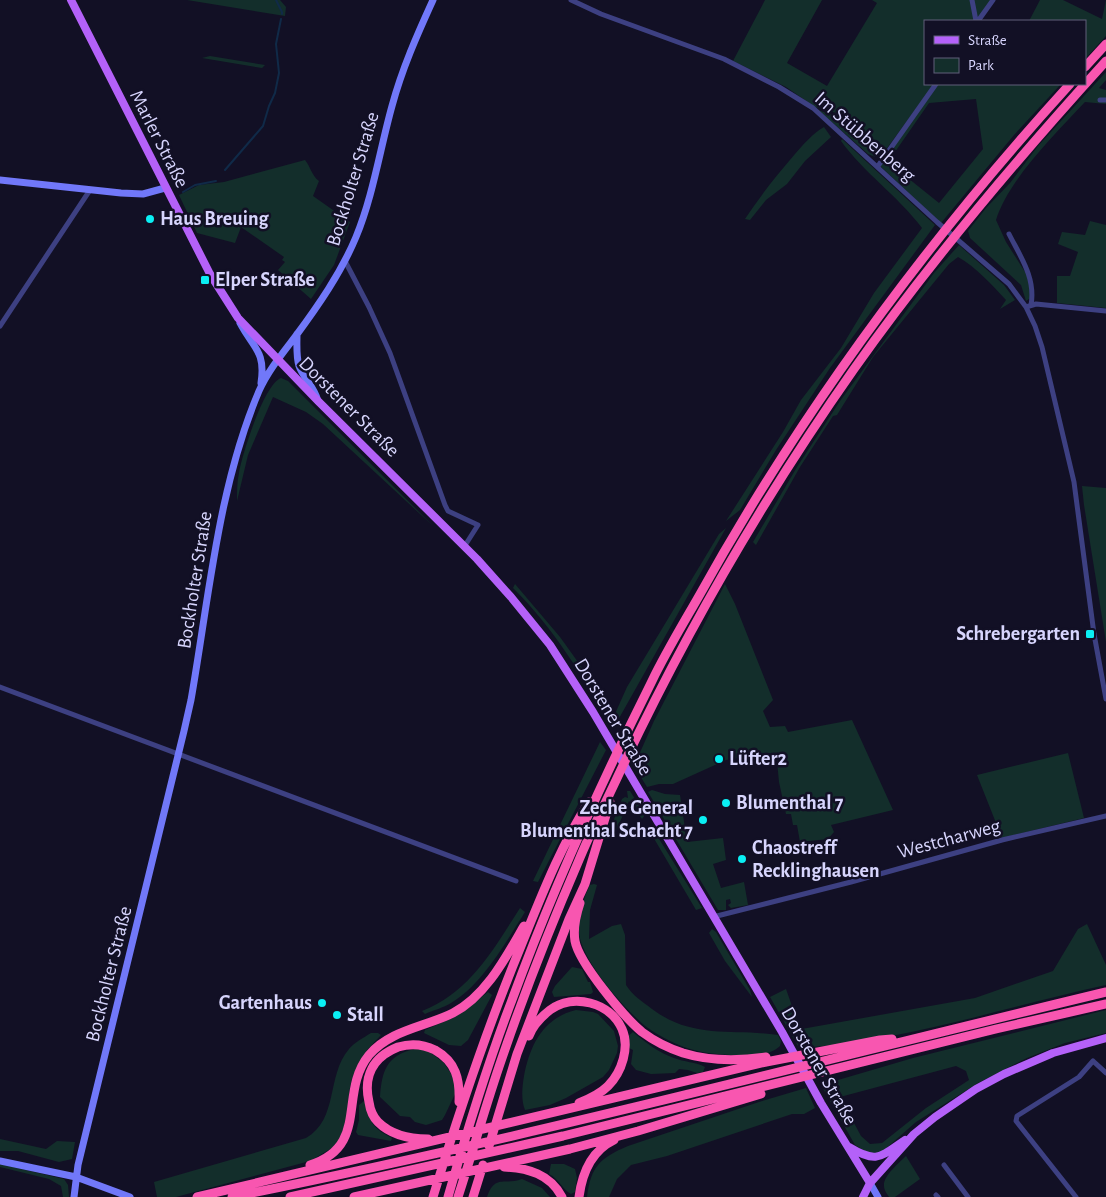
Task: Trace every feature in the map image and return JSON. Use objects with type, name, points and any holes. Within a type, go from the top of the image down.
[{"type":"highway","points":[[1086,66],[1106,44]]},
{"type":"highway","points":[[1086,82],[1106,60]]},
{"type":"highway","points":[[448,1197],[470,1124],[511,1002],[568,859],[653,678],[712,572],[762,489],[846,362],[897,292],[992,172],[1069,85]]},
{"type":"highway","points":[[458,1197],[502,1058],[550,930],[581,856],[672,666],[727,565],[767,500],[855,368],[959,232],[1036,138],[1084,85]]},
{"type":"highway","points":[[433,1197],[459,1111],[494,1011],[535,909],[576,824],[609,770]]},
{"type":"highway","points":[[473,1197],[517,1054],[569,919],[585,884],[605,824],[617,778]]},
{"type":"highway","points":[[585,884],[575,923],[575,940],[581,957],[621,1010],[643,1032],[669,1048],[684,1053],[713,1058],[752,1059],[808,1051],[821,1052]]},
{"type":"highway","points":[[290,1174],[295,1170],[329,1157],[342,1143],[350,1128],[356,1079],[370,1054],[399,1034],[464,1007],[487,984],[505,959],[535,909]]},
{"type":"highway","points":[[232,1197],[534,1131],[1106,992]]},
{"type":"highway","points":[[502,1103],[532,1028],[556,1006],[567,1002],[579,1001],[593,1003],[610,1014],[622,1029],[625,1042],[621,1066],[608,1086],[602,1091],[562,1111]]},
{"type":"highway","points":[[290,1197],[563,1136],[1106,1004]]},
{"type":"highway","points":[[197,1197],[766,1062],[880,1040],[918,1037]]},
{"type":"highway","points":[[443,1138],[421,1139],[405,1137],[378,1123],[373,1115],[366,1091],[366,1081],[372,1068],[388,1051],[407,1044],[429,1047],[452,1063],[460,1086],[459,1111]]},
{"type":"highway","points":[[357,1196],[570,1149],[638,1131],[767,1092],[798,1079]]},
{"type":"highway","points":[[580,1197],[582,1178],[599,1150],[611,1141],[638,1131]]},
{"type":"highway","points":[[491,1166],[513,1167],[533,1171],[549,1181],[562,1197]]},
{"type":"main road","name":"Marler Straße","points":[[71,0],[210,274],[238,318],[278,360]]},
{"type":"main road","name":"Dorstener Straße","points":[[278,360],[464,547],[511,597],[550,644],[593,712],[870,1184]]},
{"type":"main road","points":[[847,1146],[863,1155],[872,1157],[886,1152],[976,1089],[1004,1074],[1053,1053],[1106,1038]]},
{"type":"main road","points":[[863,1197],[870,1184],[914,1134]]},
{"type":"street","name":"Bockholter Straße","points":[[74,1197],[76,1177],[191,700],[224,504],[237,452],[267,375],[318,305],[345,261],[356,236],[400,78],[432,0]]},
{"type":"street","name":"Im Stübbenberg","points":[[571,0],[601,14],[724,59],[779,87],[813,108],[937,222],[1010,284],[1029,306],[1042,347],[1074,482],[1094,634],[1106,699]]},
{"type":"street","points":[[972,0],[977,20]]},
{"type":"street","points":[[978,20],[993,0]]},
{"type":"street","points":[[878,166],[935,85]]},
{"type":"street","points":[[0,180],[104,192],[143,194],[165,188]]},
{"type":"street","points":[[0,326],[90,190]]},
{"type":"street","name":"Im Stübbenberg","points":[[1008,234],[1028,270],[1032,288],[1029,306]]},
{"type":"street","points":[[345,261],[390,353],[444,505],[448,510],[478,526],[464,547]]},
{"type":"street","points":[[1029,306],[1036,304],[1106,311]]},
{"type":"street","points":[[238,318],[255,344],[261,359],[260,390]]},
{"type":"street","points":[[297,334],[299,366],[315,391],[318,401]]},
{"type":"street","points":[[0,687],[516,881]]},
{"type":"street","name":"Westcharweg","points":[[713,917],[851,882],[1002,840],[1106,816]]},
{"type":"street","points":[[1076,1197],[1016,1121],[1017,1116],[1079,1077],[1093,1061],[1106,1073]]},
{"type":"street","points":[[0,1160],[76,1177],[130,1197]]},
{"type":"street","points":[[944,1165],[968,1197]]},
{"type":"street","name":"Dorstener Straße","points":[[870,1184],[878,1197]]},
{"type":"green space","points":[[187,0],[280,0],[286,7],[285,16]]},
{"type":"green space","points":[[765,0],[822,0],[787,63],[827,86],[877,3],[872,0],[991,0],[978,20],[924,20],[924,85],[933,85],[882,155],[875,157],[868,154],[818,110],[839,117],[843,115],[815,107],[786,87],[733,61]]},
{"type":"green space","points":[[1040,0],[1063,0],[1102,19],[1106,0],[1106,36],[1086,58],[1086,20],[1030,20]]},
{"type":"green space","points":[[210,56],[265,65],[262,68],[202,58]]},
{"type":"green space","points":[[1106,72],[1106,80],[1099,88],[1106,90],[1106,104],[1085,102],[1022,173],[1002,204],[996,220],[1006,242],[1027,275],[1032,297],[1026,301],[1021,285],[970,238],[968,231],[986,208],[1010,183],[1038,146]]},
{"type":"green space","points":[[936,85],[1060,85],[1014,135],[941,223],[880,166]],"holes":[[[976,99],[983,149],[939,203],[888,162],[929,103]]]},
{"type":"green space","points":[[824,127],[831,137],[805,161],[787,184],[766,200],[750,220],[745,219],[795,154],[812,136]]},
{"type":"green space","points":[[842,139],[935,225],[830,368],[776,450],[740,510],[726,521],[783,432],[801,400],[841,348],[874,293],[922,228],[913,216],[850,153],[841,141]]},
{"type":"green space","points":[[305,160],[319,181],[313,196],[350,222],[334,265],[311,299],[278,270],[285,262],[282,260],[284,257],[241,227],[235,243],[197,233],[179,195],[199,185],[224,182]]},
{"type":"green space","points":[[1090,221],[1106,225],[1106,308],[1057,303],[1057,276],[1070,276],[1078,252],[1058,244],[1062,232],[1085,235]]},
{"type":"green space","points":[[959,245],[1004,285],[1015,300],[1000,309],[1006,300],[978,271],[958,257],[949,264],[873,357],[837,415],[833,416],[800,467],[756,545],[753,542],[797,467],[840,401],[934,273]]},
{"type":"green space","points":[[281,378],[288,381],[433,526],[323,424],[306,412],[273,397],[248,455],[237,501],[238,476],[249,437],[268,393],[274,383]]},
{"type":"green space","points":[[1082,486],[1106,488],[1106,642],[1084,505]]},
{"type":"green space","points":[[726,528],[613,729],[568,655],[542,620],[513,588],[515,584],[560,637],[614,716],[627,687],[719,534]]},
{"type":"green space","points":[[725,584],[735,604],[773,700],[763,711],[770,727],[785,726],[788,732],[852,720],[893,810],[831,825],[834,832],[828,839],[800,842],[797,825],[793,825],[791,814],[786,814],[779,782],[777,761],[770,753],[726,760],[673,784],[659,784],[647,787],[634,766],[654,721]]},
{"type":"green space","points":[[600,742],[606,750],[538,882],[533,881]]},
{"type":"green space","points":[[1068,753],[1084,818],[1002,838],[977,775]]},
{"type":"green space","points":[[652,790],[665,794],[680,795],[687,842],[723,838],[726,860],[713,864],[721,888],[744,882],[748,905],[731,908],[728,905],[731,903],[730,899],[726,900],[726,910],[718,910],[648,792]]},
{"type":"green space","points":[[627,791],[630,791],[645,815],[642,819],[629,801],[613,838],[609,832],[622,799],[628,798]]},
{"type":"green space","points":[[651,826],[702,908],[696,910],[649,830]]},
{"type":"green space","points":[[590,885],[597,885],[590,910],[589,939],[612,926],[621,924],[625,935],[626,985],[631,992],[652,1009],[668,1019],[683,1025],[713,1031],[778,1035],[781,1041],[780,1046],[775,1050],[760,1055],[710,1053],[679,1045],[658,1035],[644,1025],[625,1007],[595,970],[582,944],[579,933],[580,915],[587,890]]},
{"type":"green space","points":[[520,908],[525,912],[493,962],[483,974],[451,1003],[425,1014],[422,1011],[454,993],[479,968]]},
{"type":"green space","points":[[1087,924],[1106,965],[1106,985],[915,1031],[877,1039],[799,1048],[770,997],[786,989],[792,1006],[792,1021],[796,1030],[975,998],[1053,971],[1078,929]]},
{"type":"green space","points":[[712,929],[716,932],[750,990],[752,997],[725,961],[709,933]]},
{"type":"green space","points":[[572,967],[582,969],[588,982],[590,982],[593,992],[591,994],[554,997],[552,992],[555,986]]},
{"type":"green space","points":[[488,992],[492,995],[468,1040],[461,1046],[449,1045],[424,1033],[425,1030],[455,1017]]},
{"type":"green space","points":[[576,1010],[598,1014],[614,1031],[618,1046],[617,1053],[609,1070],[603,1077],[566,1098],[550,1105],[525,1110],[522,1098],[523,1080],[534,1044],[540,1034],[555,1019]]},
{"type":"green space","points":[[1106,1010],[1106,1033],[1065,1043],[1027,1058],[978,1083],[916,1122],[883,1151],[866,1152],[855,1145],[821,1085],[913,1058]],"holes":[[[956,1066],[966,1071],[969,1080],[926,1108],[882,1143],[870,1144],[861,1136],[840,1097]]]},
{"type":"green space","points":[[633,1032],[663,1053],[705,1067],[703,1072],[697,1073],[679,1069],[675,1073],[651,1074],[636,1070],[631,1064],[633,1050],[629,1048],[627,1037]]},
{"type":"green space","points":[[371,1033],[381,1035],[367,1050],[352,1079],[349,1092],[350,1109],[345,1130],[332,1148],[310,1161],[176,1197],[157,1197],[154,1182],[306,1138],[316,1130],[323,1120],[342,1060],[351,1047]]},
{"type":"green space","points":[[414,1049],[425,1049],[435,1056],[444,1063],[455,1080],[455,1094],[442,1120],[426,1125],[415,1122],[410,1117],[400,1116],[380,1097],[384,1072],[391,1060]]},
{"type":"green space","points":[[806,1088],[815,1108],[804,1114],[792,1114],[667,1156],[631,1165],[617,1179],[609,1197],[587,1197],[594,1170],[604,1159],[618,1150]]},
{"type":"green space","points":[[364,1101],[372,1123],[392,1138],[391,1141],[358,1135],[356,1132],[359,1120],[359,1105]]},
{"type":"green space","points":[[0,1139],[46,1149],[57,1141],[75,1142],[72,1159],[59,1162],[18,1151],[0,1151]]},
{"type":"green space","points":[[906,1156],[920,1179],[895,1197],[889,1197],[884,1187],[884,1182],[892,1170]]},
{"type":"green space","points":[[0,1164],[64,1179],[68,1185],[69,1197],[63,1197],[61,1186],[49,1179],[0,1167]]},
{"type":"green space","points":[[551,1164],[564,1164],[575,1169],[577,1178],[575,1192],[571,1194],[568,1192],[549,1174]]},
{"type":"green space","points":[[522,1179],[542,1188],[550,1197],[487,1197],[490,1190],[497,1183]]},
{"type":"waterway","points":[[276,0],[282,14]]},
{"type":"waterway","points":[[225,170],[263,126],[275,93],[279,73],[276,44],[281,19]]},
{"type":"waterway","points":[[183,192],[195,185],[216,181]]},
{"type":"place","name":"Haus Breuing","points":[[150,219]]},
{"type":"place","name":"Elper Straße","points":[[205,280]]},
{"type":"place","name":"Schrebergarten","points":[[1090,634]]},
{"type":"place","name":"Lüfter2","points":[[719,759]]},
{"type":"place","name":"Blumenthal 7","points":[[726,803]]},
{"type":"place","name":"Zeche General Blumenthal Schacht 7","points":[[703,820]]},
{"type":"place","name":"Chaostreff Recklinghausen","points":[[742,859]]},
{"type":"place","name":"Gartenhaus","points":[[322,1003]]},
{"type":"place","name":"Stall","points":[[337,1015]]}]
